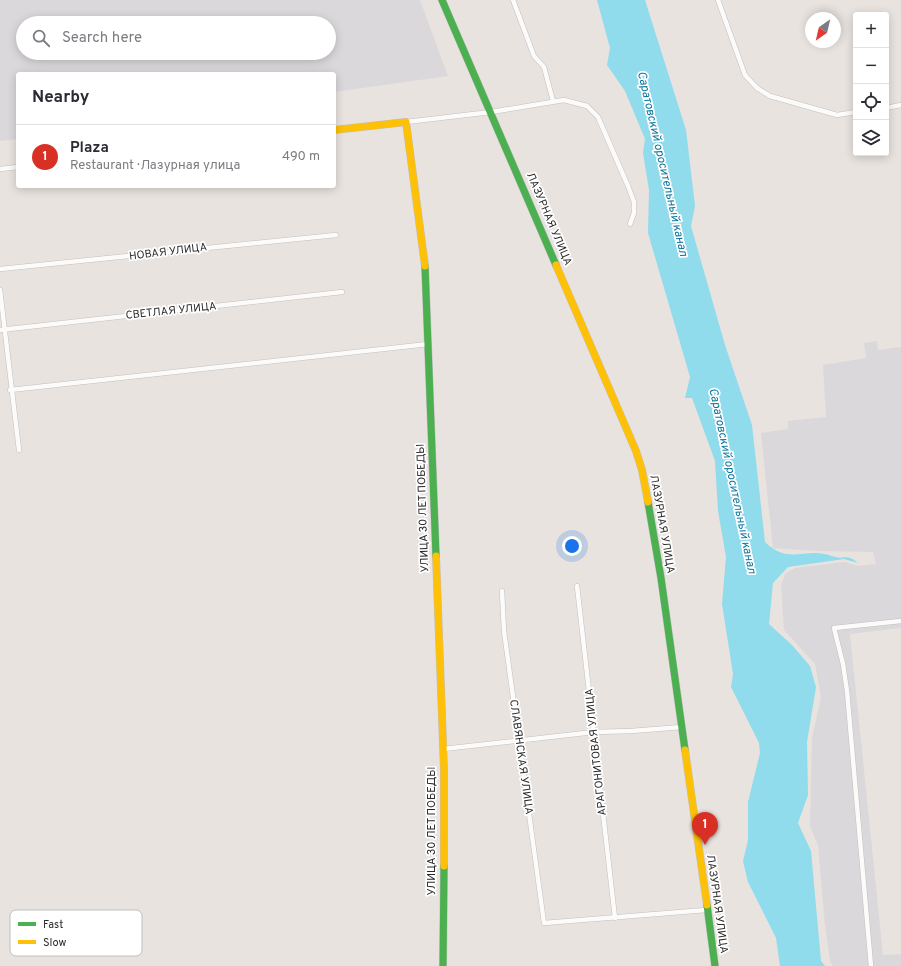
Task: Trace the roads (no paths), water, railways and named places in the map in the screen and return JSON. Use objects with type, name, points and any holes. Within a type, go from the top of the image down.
[{"type":"street","name":"ЛАЗУРНАЯ УЛИЦА","points":[[442,0],[636,451],[642,470],[661,578],[715,966]]},
{"type":"street","points":[[513,0],[534,56],[544,67],[554,101]]},
{"type":"street","points":[[718,0],[745,74],[757,88],[770,96],[837,115],[853,112]]},
{"type":"street","points":[[336,130],[491,112],[554,101],[564,100],[581,103],[593,111],[598,117],[634,202],[634,212],[630,224]]},
{"type":"street","points":[[889,107],[901,105]]},
{"type":"street","name":"УЛИЦА 30 ЛЕТ ПОБЕДЫ","points":[[406,122],[425,267],[443,749],[443,966]]},
{"type":"street","points":[[0,169],[16,167]]},
{"type":"street","name":"НОВАЯ УЛИЦА","points":[[0,269],[336,235]]},
{"type":"street","points":[[0,290],[6,329],[10,390],[19,450]]},
{"type":"street","name":"СВЕТЛАЯ УЛИЦА","points":[[0,330],[342,292]]},
{"type":"street","points":[[10,390],[428,344]]},
{"type":"street","name":"АРАГОНИТОВАЯ УЛИЦА","points":[[577,586],[615,918]]},
{"type":"street","name":"СЛАВЯНСКАЯ УЛИЦА","points":[[502,591],[504,631],[544,924],[615,918]]},
{"type":"street","points":[[871,966],[847,691],[843,664],[834,628],[901,621]]},
{"type":"street","points":[[443,749],[594,732],[682,727]]},
{"type":"street","points":[[615,918],[706,910]]},
{"type":"water","name":"Саратовский оросительный канал","points":[[597,0],[645,0],[686,130],[695,206],[691,226],[725,345],[752,425],[765,542],[782,553],[814,553],[839,558],[847,557],[858,563],[844,559],[788,567],[773,583],[769,624],[792,645],[810,666],[816,687],[807,742],[808,795],[798,823],[811,851],[821,961],[825,966],[780,966],[776,938],[748,882],[743,861],[748,840],[748,802],[760,753],[759,743],[731,687],[733,674],[722,604],[726,557],[718,511],[715,461],[692,398],[685,398],[690,377],[648,233],[649,190],[643,153],[645,139],[625,91],[607,65],[610,48]]},
{"type":"place","name":"Plaza","points":[[705,845]]}]
